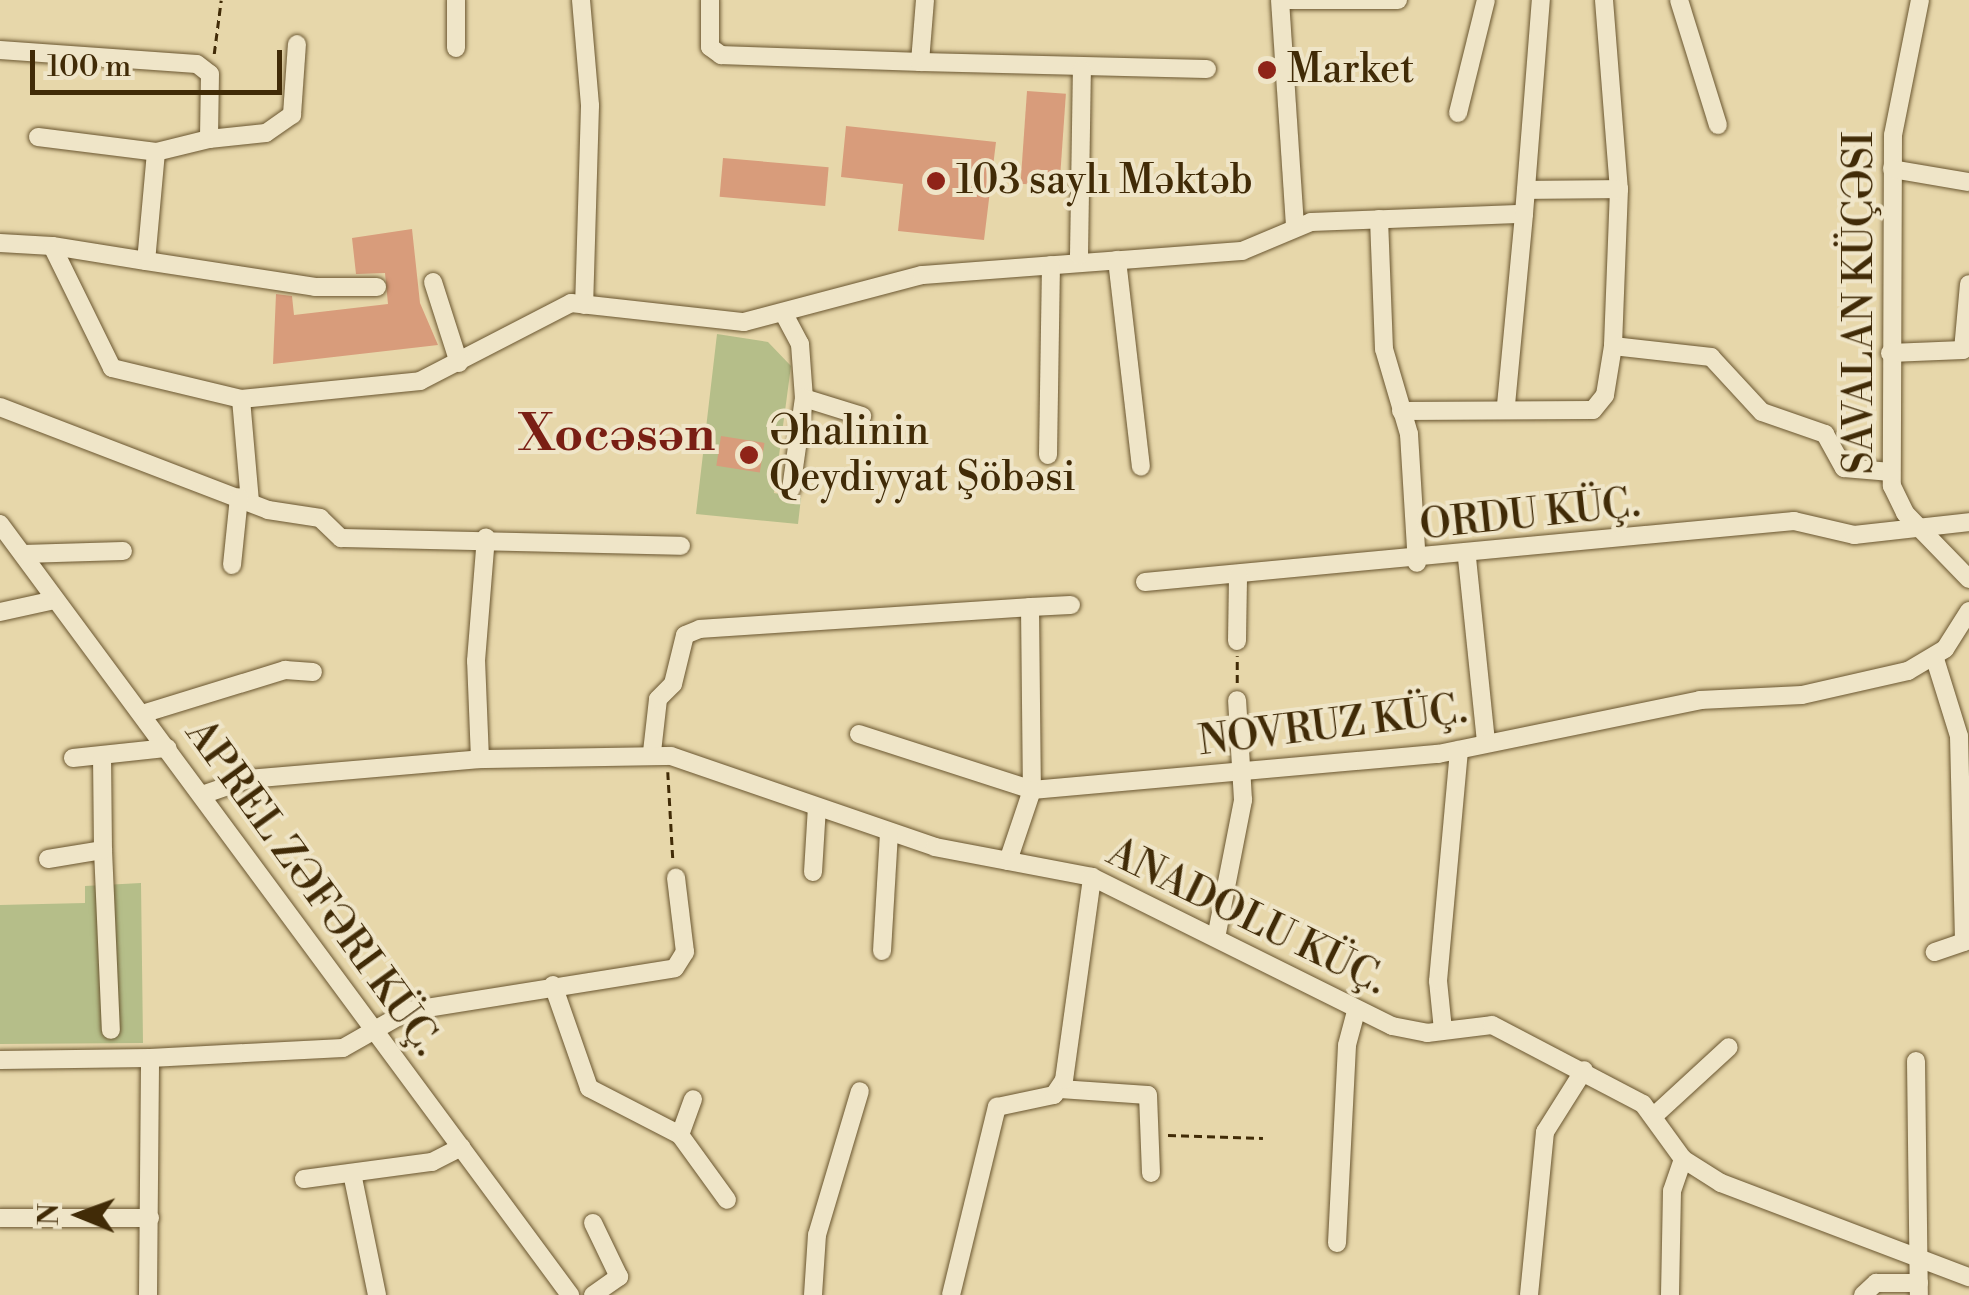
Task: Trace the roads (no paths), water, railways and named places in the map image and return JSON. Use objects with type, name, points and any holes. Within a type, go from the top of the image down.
[{"type":"street","points":[[456,0],[456,48]]},
{"type":"street","points":[[582,0],[590,106],[584,304]]},
{"type":"street","points":[[710,0],[710,47],[721,55],[1082,70],[1207,69]]},
{"type":"street","points":[[920,62],[925,0]]},
{"type":"street","points":[[1280,0],[1295,226]]},
{"type":"street","points":[[1289,0],[1398,0]]},
{"type":"street","points":[[1458,113],[1486,0]]},
{"type":"street","points":[[1506,405],[1541,0]]},
{"type":"street","points":[[1401,411],[1506,405],[1594,410],[1605,396],[1613,346],[1619,189],[1604,0]]},
{"type":"street","points":[[1679,0],[1718,125]]},
{"type":"street","name":"SAVALAN KÜÇƏSI","points":[[1920,0],[1892,169],[1891,472],[1896,498],[1969,579]]},
{"type":"street","points":[[38,137],[156,152],[208,139],[266,133],[292,115],[298,44]]},
{"type":"street","points":[[0,50],[206,68],[208,139]]},
{"type":"street","points":[[1078,254],[1082,70]]},
{"type":"street","points":[[146,261],[156,152]]},
{"type":"street","points":[[1892,169],[1969,182]]},
{"type":"street","points":[[1526,190],[1619,189]]},
{"type":"street","points":[[52,246],[112,368],[242,399],[393,386],[459,363],[555,310],[584,304],[669,320],[784,314],[875,282],[1242,250],[1295,226],[1524,214]]},
{"type":"street","points":[[1379,219],[1384,349],[1401,411],[1417,563]]},
{"type":"street","points":[[0,242],[52,246],[289,283],[378,286]]},
{"type":"street","points":[[1117,260],[1141,468]]},
{"type":"street","points":[[1048,455],[1051,265]]},
{"type":"street","points":[[433,282],[459,363]]},
{"type":"street","points":[[1890,353],[1962,350],[1969,283]]},
{"type":"street","points":[[784,314],[800,344],[804,398],[791,490]]},
{"type":"street","points":[[1613,346],[1711,357],[1762,412],[1825,434],[1844,468],[1891,472]]},
{"type":"street","points":[[804,398],[862,416]]},
{"type":"street","points":[[232,565],[244,499],[242,399]]},
{"type":"street","points":[[0,407],[244,499],[320,518],[341,538],[486,536],[680,546]]},
{"type":"street","name":"ORDU KÜÇ.","points":[[1145,582],[1417,563],[1794,521],[1854,535],[1969,522]]},
{"type":"street","name":"APREL ZƏFƏRI KÜÇ.","points":[[0,524],[570,1295]]},
{"type":"street","points":[[480,759],[476,661],[486,536]]},
{"type":"street","points":[[23,554],[123,552]]},
{"type":"street","points":[[1466,558],[1486,744]]},
{"type":"street","points":[[1237,641],[1238,576]]},
{"type":"street","points":[[0,612],[55,600]]},
{"type":"street","points":[[661,754],[658,699],[673,684],[685,635],[700,628],[1071,605]]},
{"type":"street","points":[[1008,860],[1032,790],[1030,608]]},
{"type":"street","points":[[1969,610],[1935,659],[1969,718]]},
{"type":"street","name":"NOVRUZ KÜÇ.","points":[[859,734],[1032,790],[1242,767],[1459,750],[1700,700],[1802,695],[1935,659]]},
{"type":"street","points":[[142,714],[273,673],[312,672]]},
{"type":"street","points":[[1936,952],[1964,942],[1953,696]]},
{"type":"street","points":[[1216,938],[1237,856],[1242,767],[1236,700]]},
{"type":"street","points":[[73,758],[102,758],[167,748]]},
{"type":"street","points":[[1442,1030],[1459,750]]},
{"type":"street","name":"ANADOLU KÜÇ.","points":[[202,795],[248,779],[480,759],[661,754],[890,832],[1092,878],[1356,1011],[1407,1030],[1492,1025],[1584,1070],[1655,1115],[1683,1159],[1721,1183],[1969,1277]]},
{"type":"street","points":[[102,758],[111,1030]]},
{"type":"street","points":[[812,872],[816,807]]},
{"type":"street","points":[[882,950],[890,832]]},
{"type":"street","points":[[48,859],[103,850]]},
{"type":"street","points":[[0,1060],[150,1058],[343,1048],[408,1011],[676,968],[685,952],[676,878]]},
{"type":"street","points":[[1060,1089],[1092,878]]},
{"type":"street","points":[[553,985],[590,1088],[680,1135],[727,1200]]},
{"type":"street","points":[[1338,1244],[1346,1045],[1356,1011]]},
{"type":"street","points":[[1655,1115],[1729,1047]]},
{"type":"street","points":[[148,1295],[150,1058]]},
{"type":"street","points":[[1863,1295],[1876,1283],[1919,1289],[1923,1260],[1916,1061]]},
{"type":"street","points":[[1529,1295],[1545,1132],[1584,1070]]},
{"type":"street","points":[[951,1295],[997,1106],[1060,1089],[1148,1096],[1151,1172]]},
{"type":"street","points":[[812,1295],[818,1235],[860,1091]]},
{"type":"street","points":[[680,1135],[693,1099]]},
{"type":"street","points":[[304,1179],[354,1178],[432,1162],[461,1146]]},
{"type":"street","points":[[1670,1295],[1672,1191],[1683,1159]]},
{"type":"street","points":[[354,1178],[378,1295]]},
{"type":"street","points":[[0,1218],[150,1218]]},
{"type":"street","points":[[594,1223],[619,1277],[594,1295]]},
{"type":"place","name":"Market","points":[[1267,70]]},
{"type":"place","name":"103 saylı Məktəb","points":[[936,181]]},
{"type":"place","name":"Əhalinin Qeydiyyat Şöbəsi","points":[[749,455]]},
{"type":"district","name":"Xocəsən","points":[[617,436]]}]
